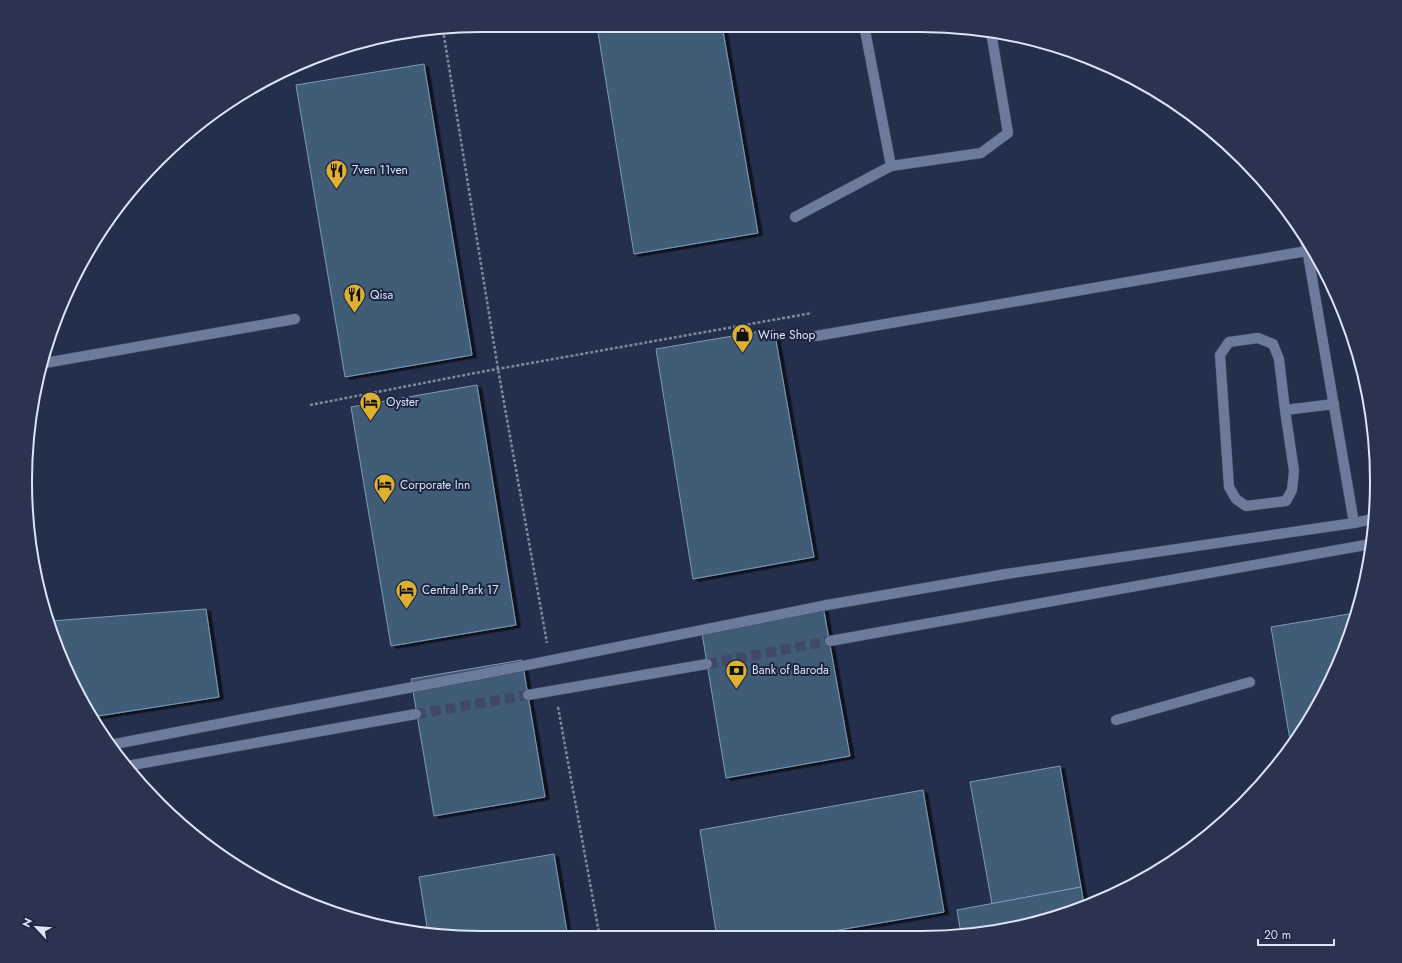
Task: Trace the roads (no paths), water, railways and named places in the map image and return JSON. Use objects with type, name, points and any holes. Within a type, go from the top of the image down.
[{"type":"street","points":[[865,32],[891,166]]},
{"type":"street","points":[[795,217],[891,166],[981,153],[1008,134],[992,38]]},
{"type":"street","points":[[816,336],[1306,251]]},
{"type":"street","points":[[1307,253],[1354,523]]},
{"type":"street","points":[[48,363],[295,319]]},
{"type":"street","points":[[1258,338],[1273,344],[1279,359],[1285,410],[1294,471],[1292,490],[1286,500],[1246,506],[1236,498],[1229,487],[1220,355],[1229,342],[1258,338]]},
{"type":"street","points":[[1285,410],[1334,404]]},
{"type":"street","points":[[117,744],[482,674],[827,605],[1006,574],[1368,520]]},
{"type":"street","points":[[830,642],[1365,545]]},
{"type":"street","points":[[528,695],[707,664]]},
{"type":"street","points":[[1116,720],[1250,682]]},
{"type":"street","points":[[133,765],[416,714]]},
{"type":"tunnel","points":[[707,664],[830,641]]},
{"type":"tunnel","points":[[416,714],[528,695]]},
{"type":"place","name":"7ven 11ven","points":[[337,190]]},
{"type":"place","name":"Qisa","points":[[354,314]]},
{"type":"place","name":"Wine Shop","points":[[742,354]]},
{"type":"place","name":"Oyster","points":[[370,422]]},
{"type":"place","name":"Corporate Inn","points":[[384,504]]},
{"type":"place","name":"Central Park 17","points":[[407,610]]},
{"type":"place","name":"Bank of Baroda","points":[[737,690]]}]
